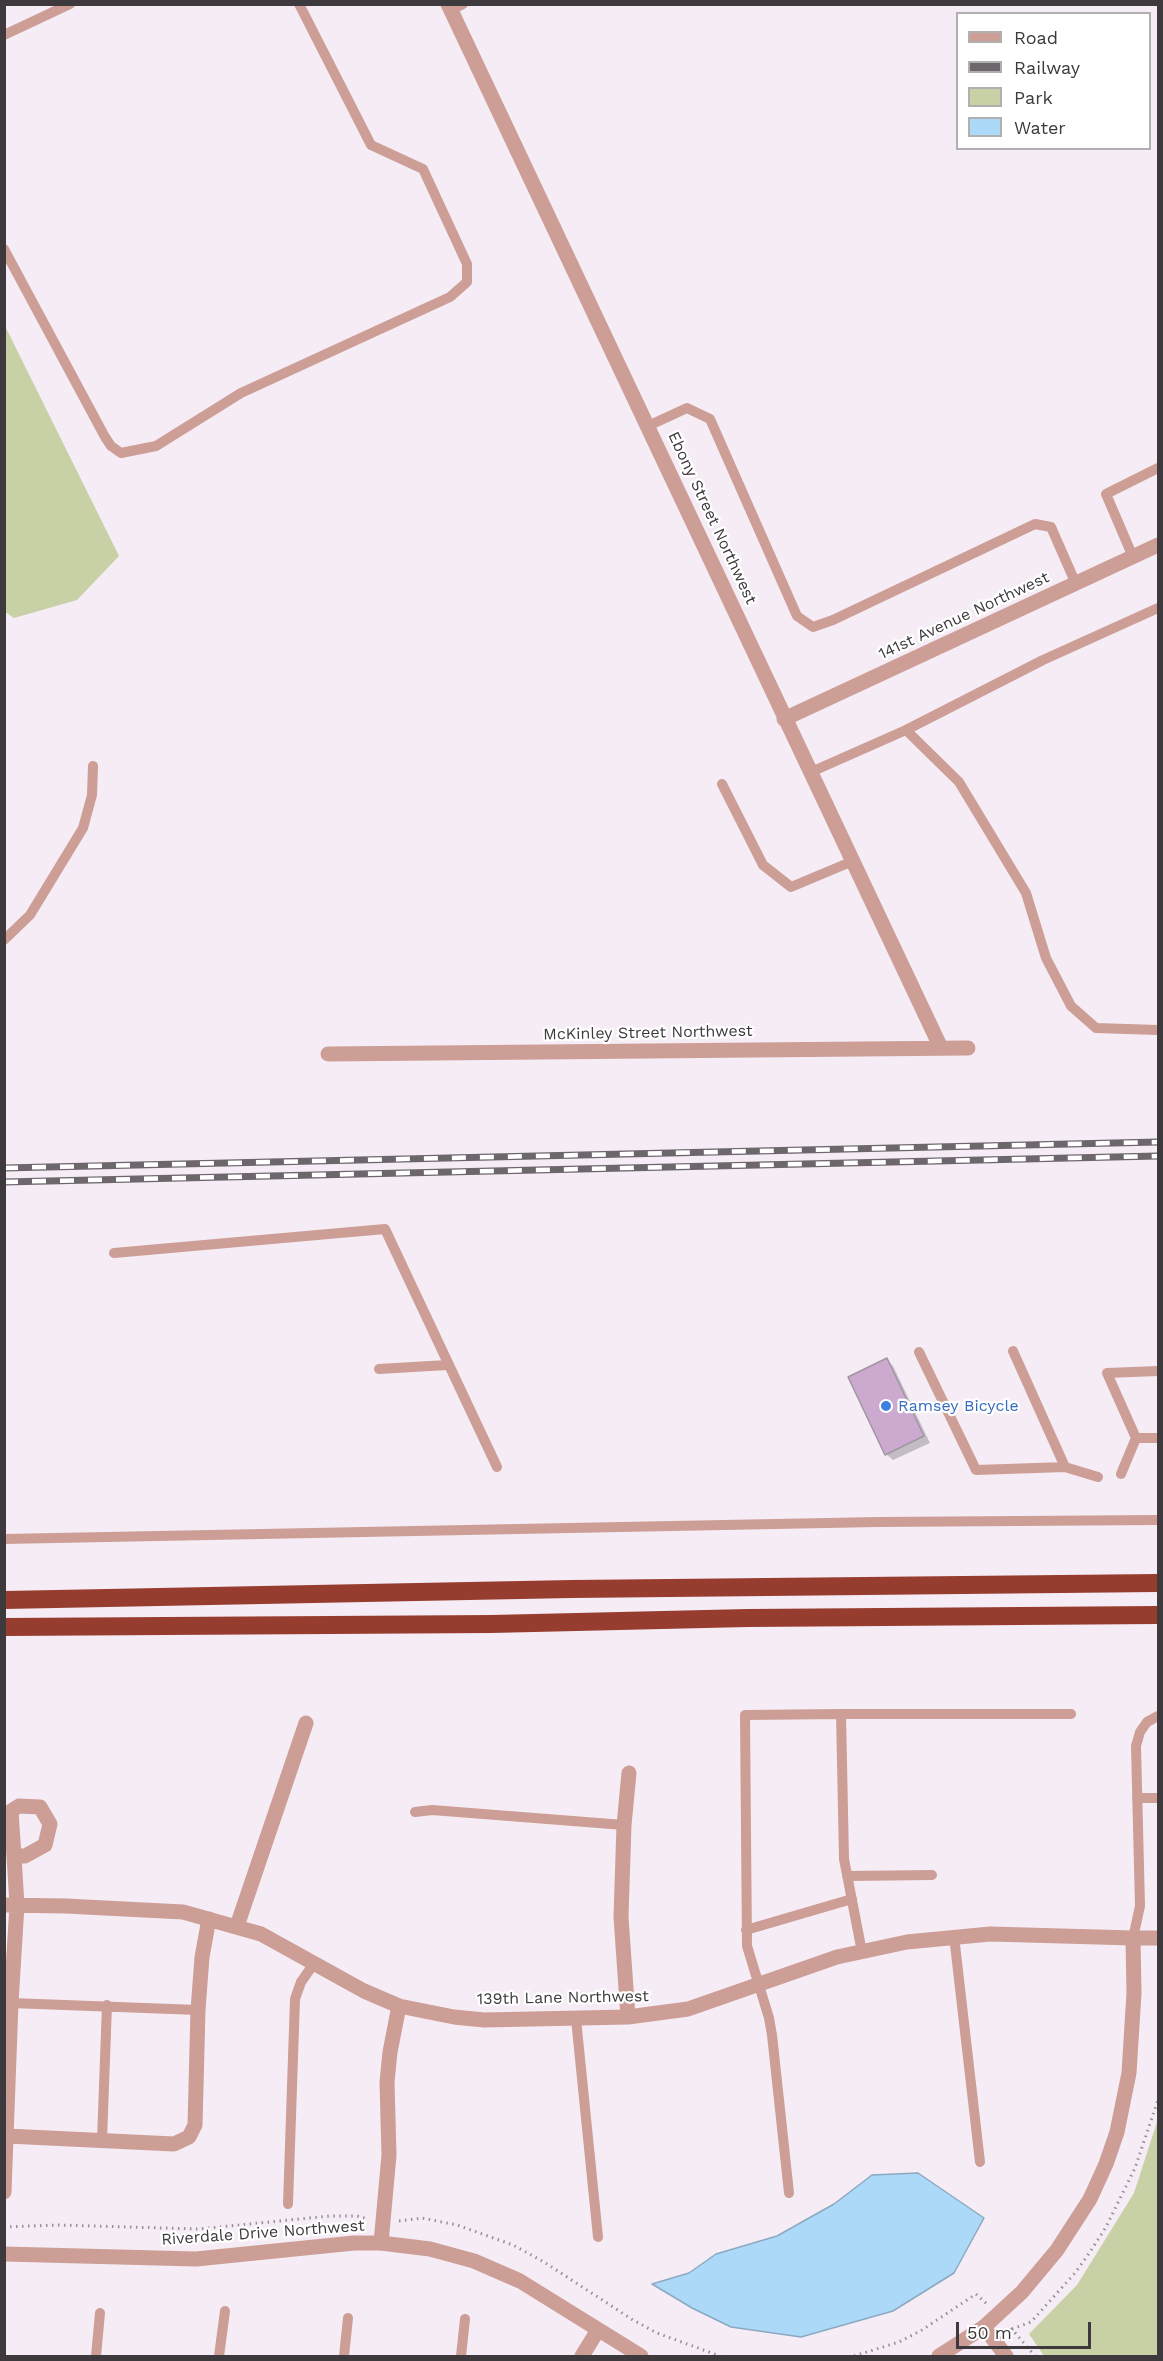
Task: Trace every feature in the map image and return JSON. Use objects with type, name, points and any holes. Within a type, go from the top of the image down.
[{"type":"highway","points":[[4,1600],[560,1589],[1158,1583]]},
{"type":"highway","points":[[4,1627],[491,1624],[748,1618],[1158,1615]]},
{"type":"street","name":"Ebony Street Northwest","points":[[454,6],[784,719],[811,771],[941,1048]]},
{"type":"street","name":"141st Avenue Northwest","points":[[784,719],[1158,545]]},
{"type":"street","name":"McKinley Street Northwest","points":[[328,1054],[968,1048]]},
{"type":"street","points":[[237,1926],[306,1724]]},
{"type":"street","points":[[628,2017],[621,1917],[624,1825],[629,1773]]},
{"type":"street","points":[[4,2192],[14,1856]]},
{"type":"street","name":"139th Lane Northwest","points":[[11,1905],[183,1912],[261,1934],[313,1965],[363,1991],[399,2006],[454,2017],[484,2020],[628,2017],[688,2009],[837,1957],[907,1942],[954,1936],[990,1934],[1133,1938]]},
{"type":"street","points":[[7,2136],[174,2144],[189,2137],[195,2125],[198,2010],[202,1957],[208,1919]]},
{"type":"street","points":[[939,2356],[984,2326],[1022,2292],[1057,2250],[1090,2199],[1117,2132],[1129,2073],[1134,1993],[1133,1938],[1158,1938]]},
{"type":"street","points":[[381,2243],[389,2155],[387,2082],[399,2006]]},
{"type":"street","name":"Riverdale Drive Northwest","points":[[4,2254],[196,2259],[337,2244],[381,2243],[430,2249],[496,2269],[520,2281],[641,2356]]},
{"type":"street","points":[[984,2326],[1006,2356]]},
{"type":"street","points":[[582,2356],[598,2330]]},
{"type":"lane","points":[[4,35],[70,4]]},
{"type":"lane","points":[[4,249],[105,437],[111,446],[121,453],[156,446],[241,393],[450,297],[467,282],[466,264],[423,169],[371,145],[299,4]]},
{"type":"lane","points":[[648,426],[687,408],[710,418],[797,615],[813,627],[833,620],[1035,524],[1051,527],[1076,584]]},
{"type":"lane","points":[[1133,557],[1106,494],[1158,468]]},
{"type":"lane","points":[[811,771],[906,730],[1042,660],[1158,608]]},
{"type":"lane","points":[[906,730],[959,782],[1026,893],[1046,958],[1071,1006],[1096,1028],[1158,1030]]},
{"type":"lane","points":[[4,940],[30,915],[83,828],[92,795],[93,766]]},
{"type":"lane","points":[[722,784],[763,865],[791,887],[853,861]]},
{"type":"lane","points":[[114,1252],[385,1229],[447,1365],[497,1467]]},
{"type":"lane","points":[[1013,1351],[1065,1467]]},
{"type":"lane","points":[[919,1352],[976,1470],[1065,1467],[1098,1477]]},
{"type":"lane","points":[[379,1369],[447,1365]]},
{"type":"lane","points":[[1121,1474],[1136,1438],[1107,1373],[1158,1371]]},
{"type":"lane","points":[[1136,1438],[1158,1438]]},
{"type":"lane","points":[[4,1539],[867,1522],[1158,1520]]},
{"type":"lane","points":[[841,1714],[844,1859],[862,1952]]},
{"type":"lane","points":[[789,2193],[772,2035],[747,1946],[745,1715],[1071,1714]]},
{"type":"lane","points":[[1133,1938],[1140,1906],[1136,1746],[1140,1732],[1147,1722],[1158,1716]]},
{"type":"lane","points":[[1137,1798],[1158,1798]]},
{"type":"lane","points":[[414,1812],[432,1810],[624,1825]]},
{"type":"lane","points":[[847,1876],[933,1875]]},
{"type":"lane","points":[[746,1930],[852,1899]]},
{"type":"lane","points":[[954,1936],[980,2162]]},
{"type":"lane","points":[[288,2204],[295,2000],[301,1982],[313,1965]]},
{"type":"lane","points":[[11,2002],[198,2010]]},
{"type":"lane","points":[[102,2140],[107,2005]]},
{"type":"lane","points":[[576,2019],[598,2237]]},
{"type":"lane","points":[[219,2356],[225,2311]]},
{"type":"lane","points":[[96,2356],[100,2313]]},
{"type":"lane","points":[[344,2356],[348,2318]]},
{"type":"lane","points":[[460,2356],[465,2319]]},
{"type":"path","points":[[1035,2356],[1012,2329],[1031,2322],[1075,2273],[1106,2227],[1135,2168],[1158,2100]]},
{"type":"path","points":[[4,2227],[58,2225],[199,2229],[330,2216],[357,2216],[369,2219]]},
{"type":"path","points":[[396,2221],[422,2218],[457,2225],[513,2245],[559,2271],[641,2325],[679,2342],[720,2356]]},
{"type":"path","points":[[854,2356],[900,2342],[976,2294],[984,2302]]},
{"type":"green space","points":[[4,324],[119,556],[77,600],[14,618],[4,611]]},
{"type":"green space","points":[[1158,1977],[1158,2356],[1044,2356],[1029,2334],[1077,2285],[1134,2193],[1157,2122]]},
{"type":"water","points":[[918,2173],[984,2218],[954,2273],[893,2311],[801,2337],[731,2327],[692,2308],[652,2284],[689,2273],[716,2254],[777,2236],[834,2204],[872,2175]]},
{"type":"building","name":"Ramsey Bicycle","points":[[887,1358],[924,1436],[885,1455],[848,1377]]},
{"type":"railway","points":[[4,1168],[1158,1142]]},
{"type":"railway","points":[[4,1182],[1158,1156]]},
{"type":"place","name":"Ramsey Bicycle","points":[[886,1406]]}]
